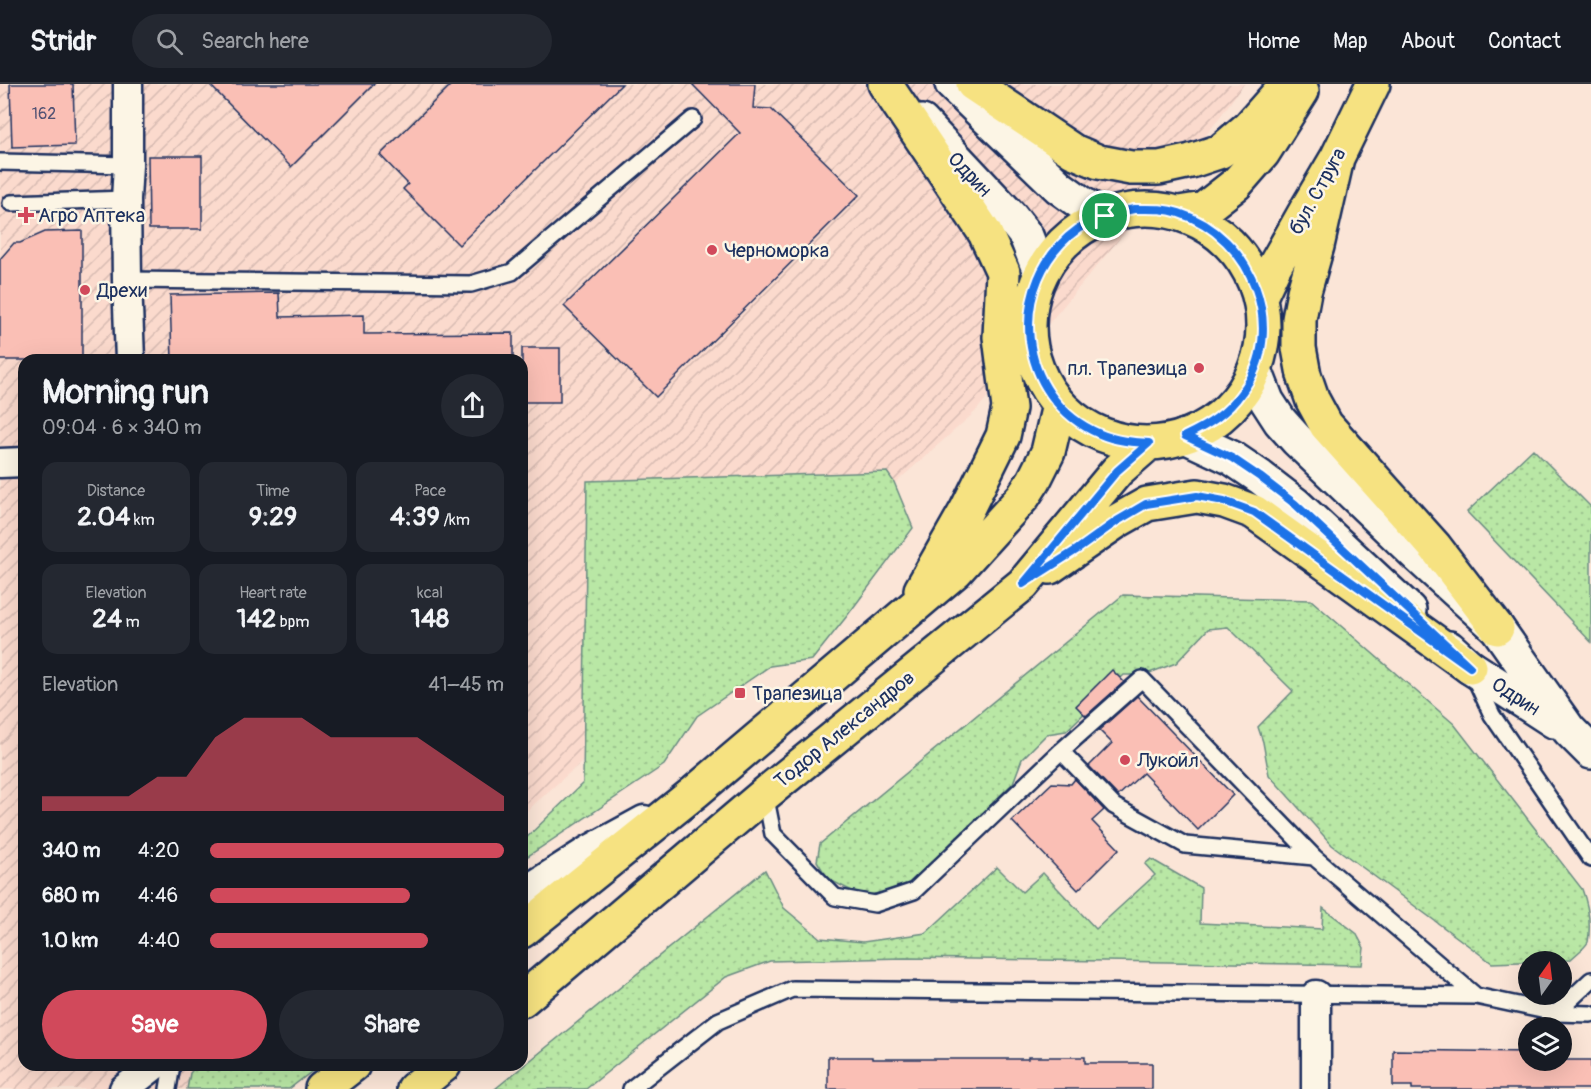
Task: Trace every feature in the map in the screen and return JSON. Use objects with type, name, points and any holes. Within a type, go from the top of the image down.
[{"type":"main road","name":"Одрин","points":[[885,84],[1011,217],[1026,236],[1040,272]]},
{"type":"main road","points":[[885,84],[985,233],[1003,272],[1000,337],[1009,408],[1003,436],[966,511],[909,610]]},
{"type":"main road","points":[[952,84],[1059,187],[1084,206],[1105,216]]},
{"type":"main road","points":[[972,84],[1073,151],[1099,162],[1131,168],[1159,168],[1221,151],[1249,127],[1287,84]]},
{"type":"main road","points":[[1179,213],[1204,209],[1236,184],[1263,153],[1306,84]]},
{"type":"main road","name":"бул. Струга","points":[[1260,297],[1337,158],[1372,84]]},
{"type":"main road","points":[[1337,158],[1299,319],[1299,348],[1304,375],[1313,401],[1326,425],[1435,547],[1497,628]]},
{"type":"main road","points":[[1134,209],[1157,209],[1179,213],[1207,225],[1230,244],[1248,269],[1260,297],[1263,321],[1262,346],[1255,370],[1243,391],[1227,410],[1207,426],[1185,436],[1149,443],[1124,441],[1100,434],[1078,422],[1059,405],[1045,386],[1035,365],[1029,342],[1028,318],[1032,295],[1040,272],[1057,248],[1079,229],[1105,216],[1134,209]]},
{"type":"main road","name":"Одрин","points":[[1255,370],[1267,401],[1280,421],[1297,440],[1497,628],[1580,741]]},
{"type":"main road","points":[[528,927],[695,792],[956,572],[1023,497],[1034,480],[1048,452],[1059,405]]},
{"type":"main road","name":"Одрин","points":[[1185,436],[1232,458],[1295,504],[1470,667],[1580,741]]},
{"type":"main road","name":"Тодор Александров","points":[[528,995],[765,794],[1023,584],[1117,471],[1149,443]]},
{"type":"main road","points":[[1023,584],[1146,504],[1197,496],[1224,501],[1254,512],[1470,667]]},
{"type":"main road","points":[[322,1089],[345,1071]]},
{"type":"main road","points":[[414,1089],[436,1071]]},
{"type":"street","points":[[128,84],[126,199],[130,354]]},
{"type":"street","points":[[0,463],[18,462]]},
{"type":"street","points":[[528,889],[589,850],[695,792]]},
{"type":"street","points":[[1316,995],[1316,1089]]},
{"type":"street","points":[[124,1089],[147,1071]]},
{"type":"lane","points":[[127,280],[471,284],[512,272],[693,119]]},
{"type":"lane","points":[[0,162],[128,165]]},
{"type":"lane","points":[[11,203],[126,199]]},
{"type":"lane","points":[[1470,667],[1492,715],[1591,859]]},
{"type":"lane","points":[[765,794],[773,834],[835,897],[875,904],[914,891],[1142,679],[1314,857],[1476,996]]},
{"type":"lane","points":[[1061,752],[1114,806],[1185,844],[1314,857]]},
{"type":"lane","points":[[1556,1013],[1591,980]]},
{"type":"lane","points":[[631,1089],[718,1021],[792,989],[1476,996],[1556,1013],[1591,1014]]},
{"type":"lane","points":[[168,1089],[171,1071]]},
{"type":"shaded area","points":[[0,84],[1244,84],[1211,129],[975,412],[528,810],[528,354],[18,354],[18,1071],[234,1071],[214,1089],[0,1089]]},
{"type":"green space","points":[[1533,449],[1591,507],[1591,642],[1467,512]]},
{"type":"green space","points":[[887,472],[894,482],[913,528],[812,660],[770,666],[697,716],[664,765],[528,856],[528,836],[583,783],[587,481]]},
{"type":"green space","points":[[1123,595],[1311,600],[1454,724],[1582,889],[1587,908],[1589,935],[1587,944],[1572,958],[1572,951],[1518,951],[1518,962],[1492,963],[1332,845],[1269,775],[1258,727],[1293,691],[1228,627],[1208,629],[1176,663],[1144,675],[1124,675],[1066,731],[1047,734],[1022,759],[1013,783],[912,882],[890,891],[869,895],[852,891],[828,879],[817,861],[820,844]]},
{"type":"green space","points":[[1151,859],[1201,888],[1200,923],[1322,929],[1323,908],[1356,933],[1364,948],[1362,965],[905,958],[770,961],[726,977],[586,1089],[495,1089],[517,1071],[528,1071],[528,1062],[765,870],[784,908],[820,938],[863,942],[926,933],[997,867],[1022,892],[1043,873],[1096,929],[1155,875],[1145,864]]},
{"type":"green space","points":[[192,1071],[312,1071],[289,1089],[187,1089]]},
{"type":"building","points":[[10,84],[73,84],[75,145],[12,147]]},
{"type":"building","points":[[209,84],[374,84],[291,167]]},
{"type":"building","points":[[452,84],[622,84],[459,245],[403,189],[408,184],[380,155]]},
{"type":"building","name":"Черноморка","points":[[692,84],[755,84],[753,108],[771,109],[859,195],[656,397],[564,306],[740,133]]},
{"type":"building","points":[[148,156],[202,156],[202,229],[149,229]]},
{"type":"building","points":[[82,231],[82,354],[18,354],[18,360],[0,360],[0,259],[14,243],[20,243],[45,232]]},
{"type":"building","points":[[279,293],[280,317],[364,315],[364,334],[513,333],[513,354],[172,354],[170,295]]},
{"type":"building","points":[[522,348],[560,348],[560,402],[528,402],[528,354],[522,354]]},
{"type":"building","points":[[1112,670],[1124,682],[1086,716],[1076,706]]},
{"type":"building","points":[[1137,696],[1233,795],[1198,830],[1143,773],[1118,796],[1089,766],[1112,743],[1099,730]]},
{"type":"building","points":[[1075,779],[1104,810],[1092,821],[1119,849],[1078,890],[1012,821],[1052,783],[1071,784]]},
{"type":"building","points":[[1393,1050],[1518,1052],[1518,1071],[1572,1071],[1572,1060],[1591,1060],[1591,1089],[1412,1089],[1412,1086],[1393,1086]]},
{"type":"building","points":[[828,1057],[1028,1059],[1028,1057],[1085,1057],[1085,1063],[1152,1063],[1152,1089],[828,1089]]},
{"type":"place","name":"Агро Аптека","points":[[26,215]]},
{"type":"place","name":"Черноморка","points":[[712,250]]},
{"type":"place","name":"Дрехи","points":[[85,290]]},
{"type":"place","name":"пл. Трапезица","points":[[1199,368]]},
{"type":"place","name":"Трапезица","points":[[740,693]]},
{"type":"place","name":"Лукойл","points":[[1125,760]]},
{"type":"route","points":[[1134,209],[1157,209],[1179,213],[1207,225],[1230,244],[1248,269],[1260,297],[1263,321],[1262,346],[1255,370],[1243,391],[1227,410],[1207,426],[1185,436],[1232,458],[1295,504],[1470,667],[1254,512],[1224,501],[1197,496],[1146,504],[1023,584],[1117,471],[1149,443],[1124,441],[1100,434],[1078,422],[1059,405],[1045,386],[1035,365],[1029,342],[1028,318],[1032,295],[1040,272],[1057,248],[1079,229],[1105,216],[1134,209]]}]
